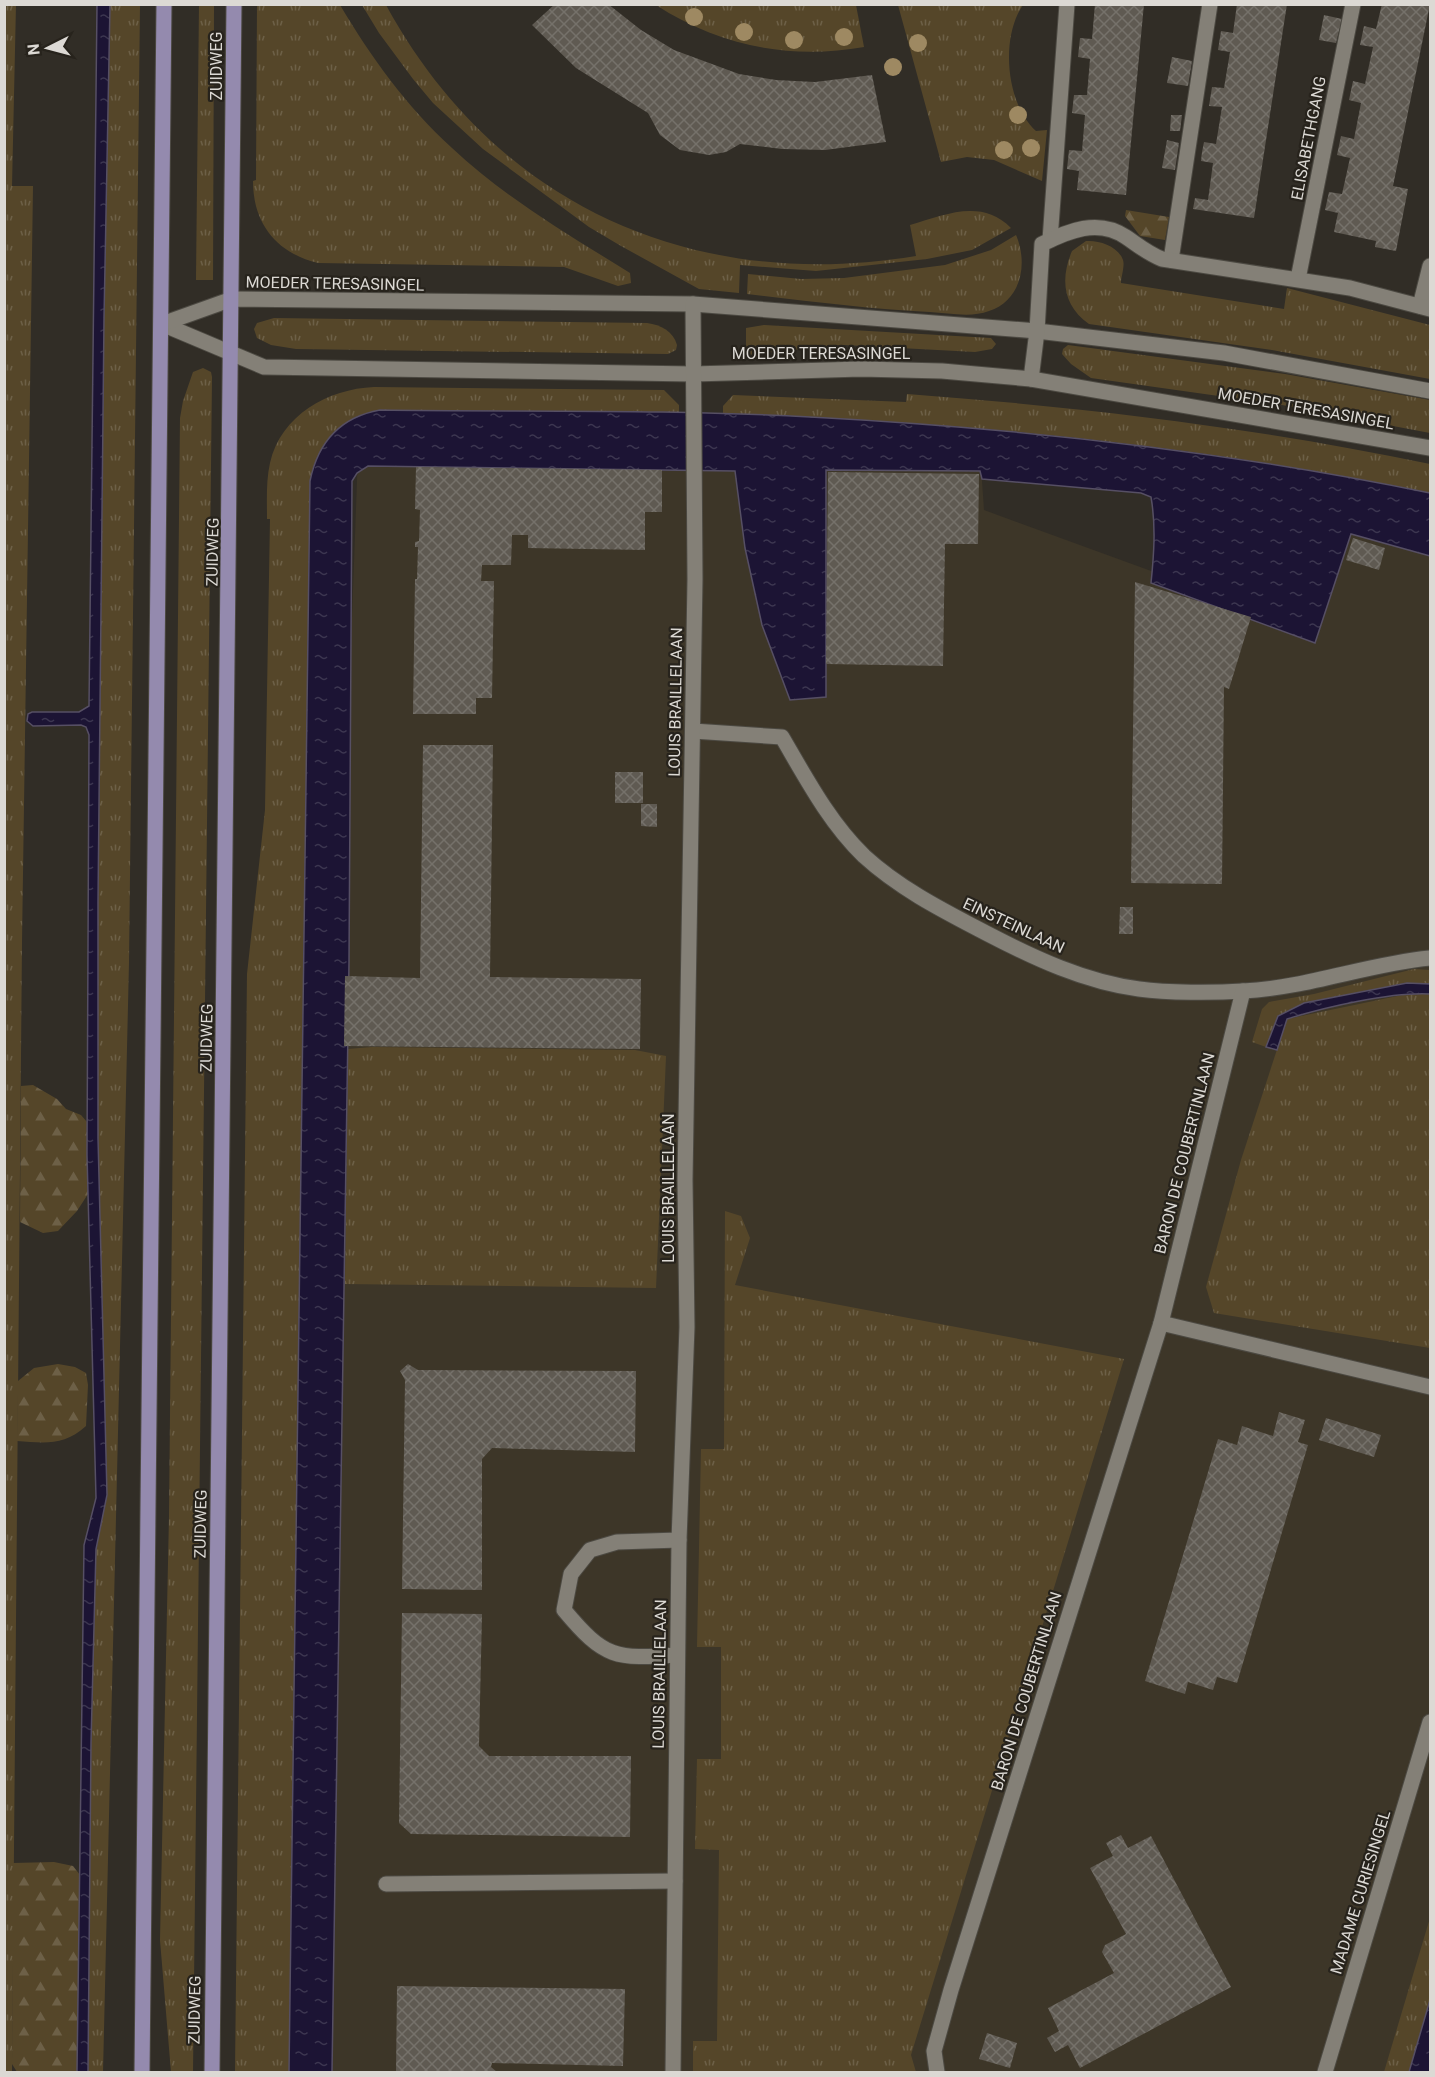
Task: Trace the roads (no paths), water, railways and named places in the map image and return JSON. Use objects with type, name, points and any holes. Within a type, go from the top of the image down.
[{"type":"main road","points":[[142,2073],[164,4]]},
{"type":"main road","name":"ZUIDWEG","points":[[212,2073],[234,4]]},
{"type":"street","points":[[1050,240],[1067,4]]},
{"type":"street","points":[[1171,260],[1210,4]]},
{"type":"street","name":"ELISABETHGANG","points":[[1298,279],[1353,4]]},
{"type":"street","points":[[1031,379],[1037,331],[1042,244],[1077,228],[1110,228],[1143,251],[1171,260],[1350,288],[1425,307],[1431,266]]},
{"type":"street","name":"MOEDER TERESASINGEL","points":[[162,324],[232,299],[693,304],[1037,331],[1224,353],[1431,391]]},
{"type":"street","name":"LOUIS BRAILLELAAN","points":[[674,2073],[678,1540],[687,1327],[685,1180],[693,731],[693,304]]},
{"type":"street","name":"MOEDER TERESASINGEL","points":[[162,324],[264,367],[693,381],[861,369],[942,371],[1031,379],[1431,448]]},
{"type":"street","name":"EINSTEINLAAN","points":[[693,731],[782,737],[828,814],[864,856],[944,913],[1018,951],[1082,975],[1139,989],[1243,991],[1305,985],[1399,961],[1431,958]]},
{"type":"street","name":"BARON DE COUBERTINLAAN","points":[[937,2073],[934,2051],[951,1990],[1161,1323],[1243,991]]},
{"type":"street","points":[[1161,1323],[1431,1387]]},
{"type":"street","points":[[677,1655],[644,1657],[609,1654],[583,1633],[564,1610],[571,1574],[590,1550],[617,1542],[678,1540]]},
{"type":"street","name":"MADAME CURIESINGEL","points":[[1325,2073],[1431,1722]]},
{"type":"street","points":[[386,1884],[675,1881]]},
{"type":"water","points":[[97,5],[110,5],[104,318],[98,902],[98,1138],[107,1495],[96,1549],[91,1743],[88,2072],[77,2072],[84,1545],[96,1498],[87,1155],[89,735],[86,727],[81,725],[33,726],[27,721],[28,714],[32,712],[79,712],[89,706]]},
{"type":"water","points":[[380,410],[756,414],[966,428],[1199,453],[1430,493],[1430,556],[1351,534],[1315,643],[1151,583],[1154,540],[1153,508],[1151,497],[1141,493],[982,479],[980,471],[826,470],[826,697],[790,700],[762,625],[745,548],[735,471],[368,466],[357,473],[352,481],[349,963],[332,2072],[289,2072],[310,481],[319,454],[333,434],[354,419]]},
{"type":"water","points":[[1407,983],[1430,984],[1430,994],[1397,995],[1358,1001],[1287,1019],[1277,1050],[1266,1047],[1278,1016],[1304,1003]]},
{"type":"water","points":[[1430,2000],[1430,2072],[1409,2072]]}]
